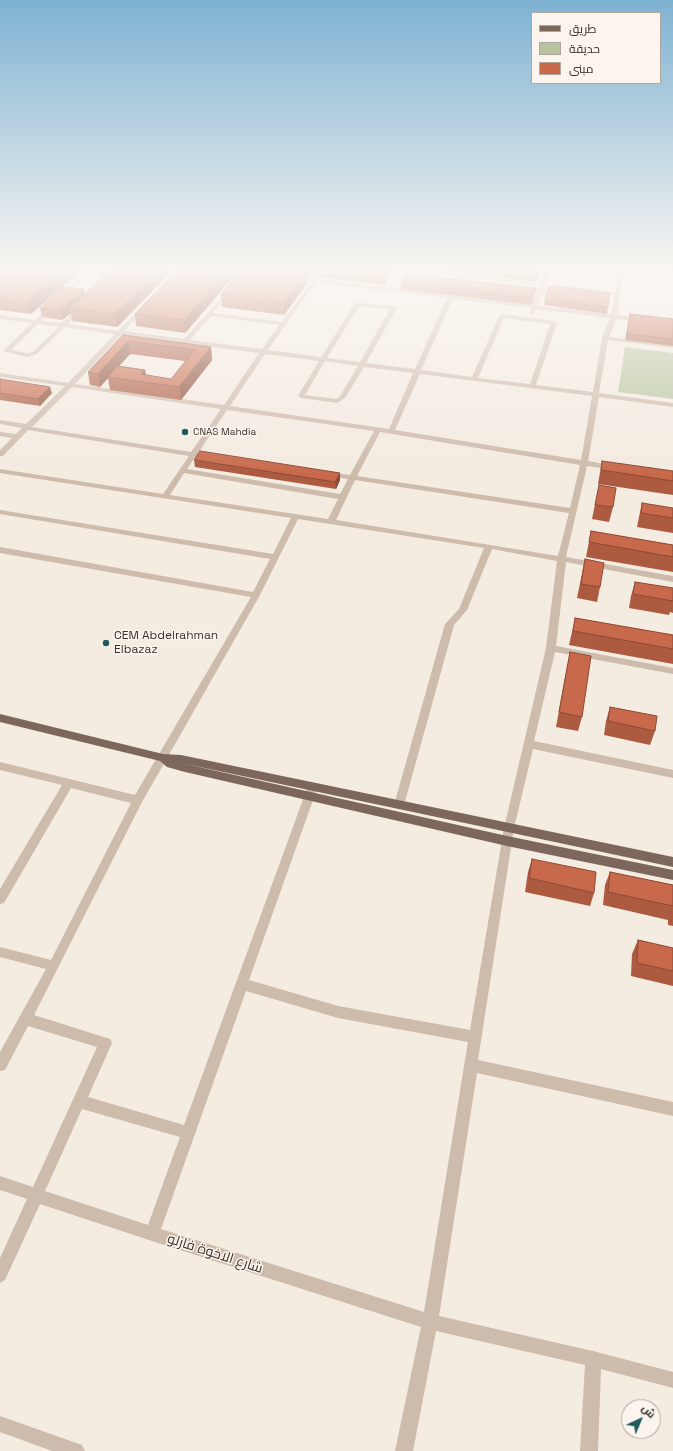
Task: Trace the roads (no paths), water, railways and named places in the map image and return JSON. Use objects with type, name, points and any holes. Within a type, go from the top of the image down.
[{"type":"main road","points":[[1,720],[163,758],[171,764],[185,768],[399,805],[673,862]]},
{"type":"main road","points":[[312,791],[507,840],[673,875]]},
{"type":"main road","points":[[636,854],[637,868]]},
{"type":"street","points":[[17,339],[6,350],[27,355],[35,353],[50,339]]},
{"type":"street","points":[[0,454],[70,385],[112,339]]},
{"type":"street","points":[[169,339],[418,373],[596,394],[673,405]]},
{"type":"street","points":[[165,496],[272,339]]},
{"type":"street","points":[[335,339],[301,396],[336,401],[343,397],[377,339]]},
{"type":"street","points":[[391,431],[433,339]]},
{"type":"street","points":[[474,380],[492,339]]},
{"type":"street","points":[[532,387],[549,339]]},
{"type":"street","points":[[404,1451],[430,1322],[509,828],[551,648],[562,558],[584,464],[606,339]]},
{"type":"street","points":[[612,339],[673,346]]},
{"type":"street","points":[[0,375],[391,431],[621,469]]},
{"type":"street","points":[[0,422],[27,428],[218,458]]},
{"type":"street","points":[[331,522],[352,478],[378,430]]},
{"type":"street","points":[[0,434],[18,437]]},
{"type":"street","points":[[0,471],[489,546],[673,579]]},
{"type":"street","points":[[183,471],[343,496]]},
{"type":"street","points":[[320,473],[572,511]]},
{"type":"street","points":[[0,512],[275,557]]},
{"type":"street","points":[[0,1065],[54,966],[138,800],[256,595],[296,516]]},
{"type":"street","points":[[399,805],[450,624],[463,610],[489,546]]},
{"type":"street","points":[[0,550],[256,595]]},
{"type":"street","points":[[551,648],[673,671]]},
{"type":"street","points":[[529,744],[673,774]]},
{"type":"street","points":[[0,766],[68,784],[138,800]]},
{"type":"street","points":[[0,899],[68,784]]},
{"type":"street","points":[[152,1234],[312,791]]},
{"type":"street","points":[[0,952],[54,966]]},
{"type":"street","points":[[242,984],[338,1012],[476,1037]]},
{"type":"street","points":[[0,1275],[105,1043],[26,1019]]},
{"type":"street","points":[[471,1064],[673,1109]]},
{"type":"street","points":[[79,1101],[189,1133]]},
{"type":"street","name":"شارع الاخوة فارلو","points":[[0,1183],[152,1234],[430,1322],[592,1359],[673,1380]]},
{"type":"street","points":[[589,1451],[592,1359]]},
{"type":"street","points":[[0,1424],[76,1451]]},
{"type":"place","name":"CNAS Mahdia","points":[[185,432]]},
{"type":"place","name":"CEM Abdelrahman Elbazaz","points":[[106,643]]}]
